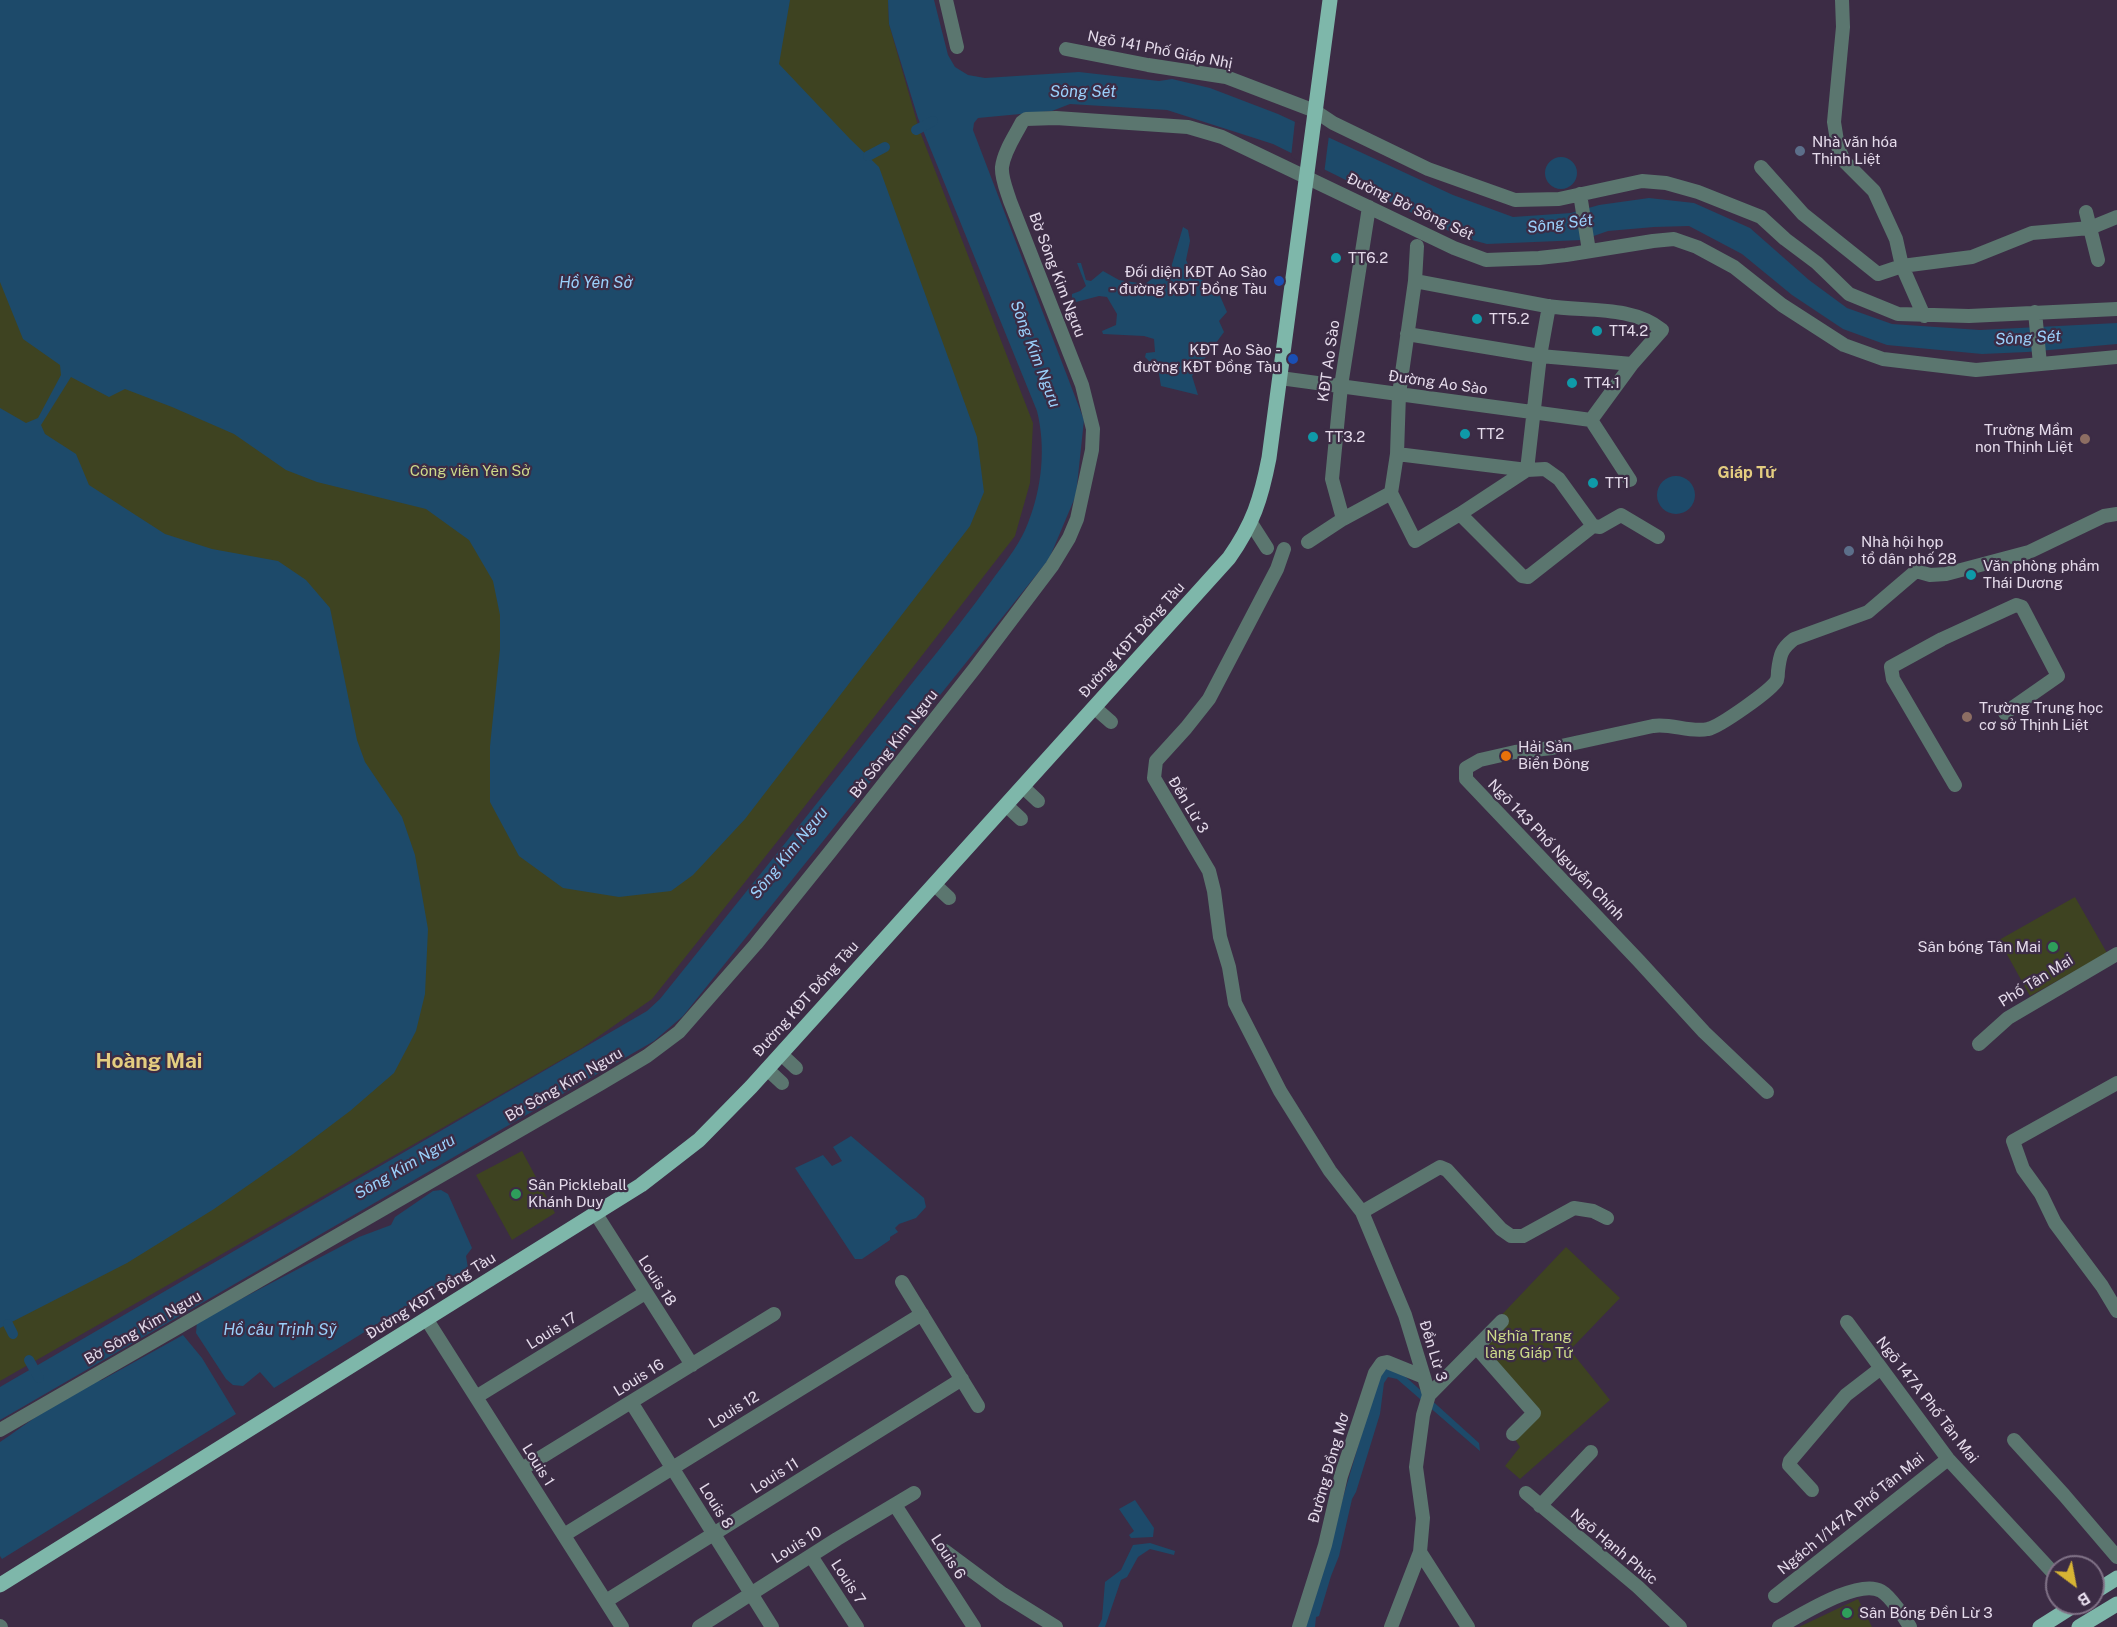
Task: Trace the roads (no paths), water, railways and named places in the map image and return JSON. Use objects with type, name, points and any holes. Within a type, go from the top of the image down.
[{"type":"main road","points":[[1314,118],[1330,0]]},
{"type":"main road","name":"Đường KĐT Đồng Tàu","points":[[0,1585],[596,1214],[641,1185],[699,1140],[781,1054],[1095,708],[1229,558],[1251,523],[1262,492],[1269,458],[1314,118]]},
{"type":"main road","points":[[2079,1627],[2117,1604]]},
{"type":"main road","points":[[2040,1627],[2059,1615]]},
{"type":"street","points":[[946,0],[957,46]]},
{"type":"street","points":[[1842,0],[1843,27],[1834,122],[1838,147],[1844,161],[1874,191],[1896,239],[1902,266],[1923,316]]},
{"type":"street","name":"Ngõ 141 Phố Giáp Nhị","points":[[1066,49],[1226,77],[1314,118]]},
{"type":"street","name":"Đường Bờ Sông Sét","points":[[1026,119],[1056,118],[1188,127],[1222,137],[1306,173],[1369,207],[1454,248],[1486,260],[1539,258],[1588,245],[1674,240],[1734,267],[1782,305],[1833,339],[1883,359],[1976,370],[2040,360],[2117,357]]},
{"type":"street","points":[[1314,118],[1334,123],[1428,169],[1515,200],[1581,200],[1642,181],[1666,183],[1698,192],[1761,217],[1817,263],[1849,294],[1898,314],[1969,316],[2117,309]]},
{"type":"street","name":"Bờ Sông Kim Ngưu","points":[[0,1430],[600,1084],[647,1056],[680,1032],[756,944],[935,720],[1024,605],[1062,551],[1077,519],[1092,450],[1093,429],[1082,385],[1010,201],[1003,174],[1002,168],[1008,148],[1022,122],[1026,119]]},
{"type":"street","points":[[1761,167],[1803,214],[1878,274],[1902,266],[1972,257],[2032,233],[2090,228],[2117,218]]},
{"type":"street","points":[[1581,200],[1588,245]]},
{"type":"street","name":"KĐT Ao Sào","points":[[1343,519],[1332,479],[1341,387],[1369,207]]},
{"type":"street","points":[[2086,212],[2098,260]]},
{"type":"street","points":[[1417,246],[1391,494],[1415,541],[1527,470]]},
{"type":"street","points":[[1415,281],[1549,306],[1634,315],[1650,320],[1662,330],[1632,364],[1591,420],[1630,480]]},
{"type":"street","points":[[1527,470],[1540,357],[1549,306]]},
{"type":"street","points":[[2035,312],[2040,360]]},
{"type":"street","points":[[1407,334],[1540,357],[1632,364]]},
{"type":"street","name":"Đường Ao Sào","points":[[1280,378],[1591,420]]},
{"type":"street","points":[[1397,454],[1527,470],[1545,469],[1559,479],[1593,526],[1600,527],[1621,515],[1658,537]]},
{"type":"street","points":[[1308,542],[1343,519],[1391,494]]},
{"type":"street","points":[[1460,514],[1522,576],[1528,577],[1593,526]]},
{"type":"street","name":"Ngõ 143 Phố Nguyễn Chính","points":[[1767,1092],[1704,1032],[1466,779],[1466,768],[1480,760],[1515,752],[1552,748],[1659,725],[1709,729],[1722,723],[1762,695],[1777,680],[1780,653],[1794,639],[1868,612],[1916,571],[1930,575],[1946,574],[2029,552],[2104,516],[2117,514]]},
{"type":"street","points":[[1251,523],[1267,548]]},
{"type":"street","name":"Đền Lừ 3","points":[[1284,549],[1277,569],[1209,699],[1156,760],[1154,778],[1209,871],[1220,937],[1229,967],[1235,1002],[1281,1091],[1310,1139],[1330,1171],[1362,1212],[1405,1315],[1424,1377],[1427,1401],[1416,1467],[1423,1518],[1420,1552],[1391,1627]]},
{"type":"street","points":[[1955,785],[1893,679],[1892,667],[1942,639],[2016,604],[2022,608],[2058,676],[2005,713]]},
{"type":"street","points":[[1095,708],[1111,722]]},
{"type":"street","points":[[1023,787],[1038,801]]},
{"type":"street","points":[[1007,806],[1021,819]]},
{"type":"street","points":[[935,885],[949,898]]},
{"type":"street","name":"Phố Tân Mai","points":[[1979,1044],[2018,1012],[2117,954]]},
{"type":"street","points":[[781,1054],[796,1068]]},
{"type":"street","points":[[767,1069],[782,1083]]},
{"type":"street","points":[[2117,1083],[2013,1141],[2023,1169],[2041,1194],[2055,1223],[2102,1286],[2117,1311]]},
{"type":"street","points":[[1362,1212],[1440,1167],[1447,1170],[1501,1229],[1511,1236],[1523,1236],[1574,1208],[1593,1211],[1607,1218]]},
{"type":"street","name":"Louis 18","points":[[596,1214],[692,1365]]},
{"type":"street","points":[[902,1282],[978,1406]]},
{"type":"street","name":"Louis 17","points":[[476,1397],[645,1293]]},
{"type":"street","name":"Louis 16","points":[[522,1469],[774,1314]]},
{"type":"street","name":"Louis 12","points":[[564,1535],[922,1314]]},
{"type":"street","name":"Louis 1","points":[[427,1320],[622,1627]]},
{"type":"street","points":[[1427,1401],[1502,1321]]},
{"type":"street","name":"Ngõ 147A Phố Tân Mai","points":[[1847,1322],[1948,1459],[2045,1564]]},
{"type":"street","points":[[1476,1347],[1534,1413],[1513,1434]]},
{"type":"street","name":"Đường Đồng Mơ","points":[[1299,1627],[1325,1545],[1341,1476],[1377,1368],[1387,1362],[1424,1377]]},
{"type":"street","points":[[1812,1490],[1790,1465],[1790,1461],[1846,1395],[1881,1368]]},
{"type":"street","name":"Louis 11","points":[[606,1601],[962,1379]]},
{"type":"street","name":"Louis 8","points":[[631,1402],[772,1627]]},
{"type":"street","points":[[2014,1440],[2064,1494],[2117,1557]]},
{"type":"street","points":[[1540,1506],[1591,1452]]},
{"type":"street","name":"Ngách 1/147A Phố Tân Mai","points":[[1775,1596],[1948,1459]]},
{"type":"street","name":"Louis 10","points":[[699,1627],[914,1493]]},
{"type":"street","name":"Ngõ Hạnh Phúc","points":[[1526,1493],[1638,1587],[1680,1627]]},
{"type":"street","name":"Louis 6","points":[[895,1505],[974,1627]]},
{"type":"street","points":[[945,1551],[1003,1594],[1056,1627]]},
{"type":"street","points":[[1420,1552],[1468,1627]]},
{"type":"street","name":"Louis 7","points":[[811,1556],[857,1627]]},
{"type":"street","points":[[1779,1627],[1842,1595],[1869,1588],[1881,1591],[1906,1619],[1910,1627]]},
{"type":"water","name":"Hồ Yên Sở","points":[[0,0],[790,0],[779,64],[879,167],[977,437],[984,492],[970,526],[745,819],[693,875],[671,891],[619,897],[563,888],[519,856],[490,802],[490,746],[500,649],[500,615],[493,581],[469,540],[426,509],[317,482],[286,470],[234,434],[172,407],[125,389],[109,397],[71,377],[41,425],[45,434],[76,454],[89,485],[165,534],[212,549],[278,561],[306,580],[330,608],[357,740],[365,762],[402,817],[415,855],[428,929],[425,994],[416,1031],[394,1073],[350,1111],[214,1209],[127,1263],[0,1328],[0,408],[26,423],[38,418],[61,375],[60,365],[23,339],[0,282]]},
{"type":"water","points":[[888,0],[934,0],[948,55],[955,67],[968,75],[985,78],[1079,72],[1159,81],[1172,79],[1210,88],[1278,114],[1453,195],[1513,217],[1571,213],[1599,205],[1649,198],[1694,203],[1750,228],[1809,280],[1847,308],[1892,324],[1980,330],[2117,323],[2117,344],[1982,354],[1887,345],[1843,329],[1792,295],[1742,254],[1689,226],[1608,231],[1582,240],[1487,244],[1461,237],[1273,144],[1167,110],[1070,104],[1052,111],[978,118],[973,130],[1084,420],[1076,495],[1049,559],[683,1016],[654,1041],[0,1420],[0,1387],[647,1011],[660,999],[947,640],[1018,544],[1033,510],[1039,482],[1042,453],[1037,411],[918,118],[889,24]]},
{"type":"water","points":[[1561,157],[1573,161],[1577,173],[1573,185],[1561,189],[1549,185],[1545,173],[1549,161]]},
{"type":"water","points":[[1183,227],[1188,230],[1190,241],[1186,260],[1193,275],[1217,289],[1227,312],[1219,321],[1224,332],[1192,376],[1198,395],[1161,386],[1157,363],[1145,357],[1146,353],[1155,352],[1154,339],[1144,336],[1103,334],[1102,331],[1116,325],[1117,314],[1107,297],[1099,296],[1076,302],[1072,299],[1072,294],[1086,286],[1077,263],[1081,263],[1086,280],[1091,281],[1103,271],[1119,280],[1145,284],[1157,275],[1170,271]]},
{"type":"water","points":[[1676,476],[1689,482],[1695,495],[1689,508],[1676,514],[1663,508],[1657,495],[1663,482]]},
{"type":"water","points":[[851,1136],[924,1198],[926,1207],[916,1218],[899,1224],[895,1228],[898,1232],[890,1237],[890,1240],[862,1259],[855,1259],[795,1168],[823,1155],[832,1166],[842,1161],[833,1147]]},
{"type":"water","name":"Hồ câu Trịnh Sỹ","points":[[441,1190],[448,1194],[472,1248],[466,1256],[468,1268],[274,1388],[260,1372],[243,1386],[233,1385],[226,1379],[196,1333],[197,1322],[359,1237],[391,1225],[395,1217],[433,1191]]},
{"type":"water","points":[[183,1335],[202,1358],[236,1414],[2,1559],[0,1556],[0,1442],[79,1389],[102,1380]]},
{"type":"water","points":[[1388,1367],[1397,1369],[1479,1443],[1480,1451],[1397,1379],[1388,1377],[1384,1383],[1380,1414],[1352,1499],[1339,1556],[1319,1616],[1316,1617],[1315,1627],[1305,1627],[1379,1375]]},
{"type":"water","points":[[1135,1500],[1154,1528],[1153,1537],[1131,1538],[1129,1535],[1134,1531],[1119,1509]]},
{"type":"water","points":[[1150,1543],[1175,1551],[1174,1555],[1150,1549],[1138,1557],[1127,1577],[1121,1580],[1105,1627],[1098,1627],[1102,1619],[1105,1582],[1121,1570],[1133,1545]]},
{"type":"waterway","points":[[916,130],[933,121]]},
{"type":"waterway","points":[[868,156],[885,147]]},
{"type":"waterway","points":[[8,1324],[13,1334]]},
{"type":"waterway","points":[[29,1360],[39,1378]]},
{"type":"place","name":"Nhà văn hóa Thịnh Liệt","points":[[1800,151]]},
{"type":"place","name":"TT6.2","points":[[1336,258]]},
{"type":"place","name":"Đối diện KĐT Ao Sào - đường KĐT Đồng Tàu","points":[[1279,281]]},
{"type":"place","name":"TT5.2","points":[[1477,319]]},
{"type":"place","name":"TT4.2","points":[[1597,331]]},
{"type":"place","name":"KĐT Ao Sào - đường KĐT Đồng Tàu","points":[[1293,359]]},
{"type":"place","name":"TT4.1","points":[[1572,383]]},
{"type":"place","name":"TT2","points":[[1465,434]]},
{"type":"place","name":"TT3.2","points":[[1313,437]]},
{"type":"place","name":"Trường Mầm non Thịnh Liệt","points":[[2085,439]]},
{"type":"place","name":"TT1","points":[[1593,483]]},
{"type":"place","name":"Nhà hội họp tổ dân phố 28","points":[[1849,551]]},
{"type":"place","name":"Văn phòng phẩm Thái Dương","points":[[1971,575]]},
{"type":"place","name":"Trường Trung học cơ sở Thịnh Liệt","points":[[1967,717]]},
{"type":"place","name":"Hải Sản Biển Đông","points":[[1506,756]]},
{"type":"place","name":"Sân bóng Tân Mai","points":[[2053,947]]},
{"type":"place","name":"Sân Pickleball Khánh Duy","points":[[516,1194]]},
{"type":"place","name":"Sân Bóng Đền Lừ 3","points":[[1847,1613]]},
{"type":"district","name":"Giáp Tứ","points":[[1747,473]]},
{"type":"district","name":"Hoàng Mai","points":[[149,1062]]},
{"type":"water label","name":"Sông Sét","points":[[1083,92]]},
{"type":"water label","name":"Sông Sét","points":[[1560,224]]},
{"type":"water label","name":"Sông Sét","points":[[2028,338]]},
{"type":"water label","name":"Sông Kim Ngưu","points":[[1035,354]]},
{"type":"water label","name":"Sông Kim Ngưu","points":[[789,853]]},
{"type":"water label","name":"Sông Kim Ngưu","points":[[405,1167]]},
{"type":"park label","name":"Công viên Yên Sở","points":[[470,471]]},
{"type":"park label","name":"Nghĩa Trang làng Giáp Tứ","points":[[1529,1344]]}]
